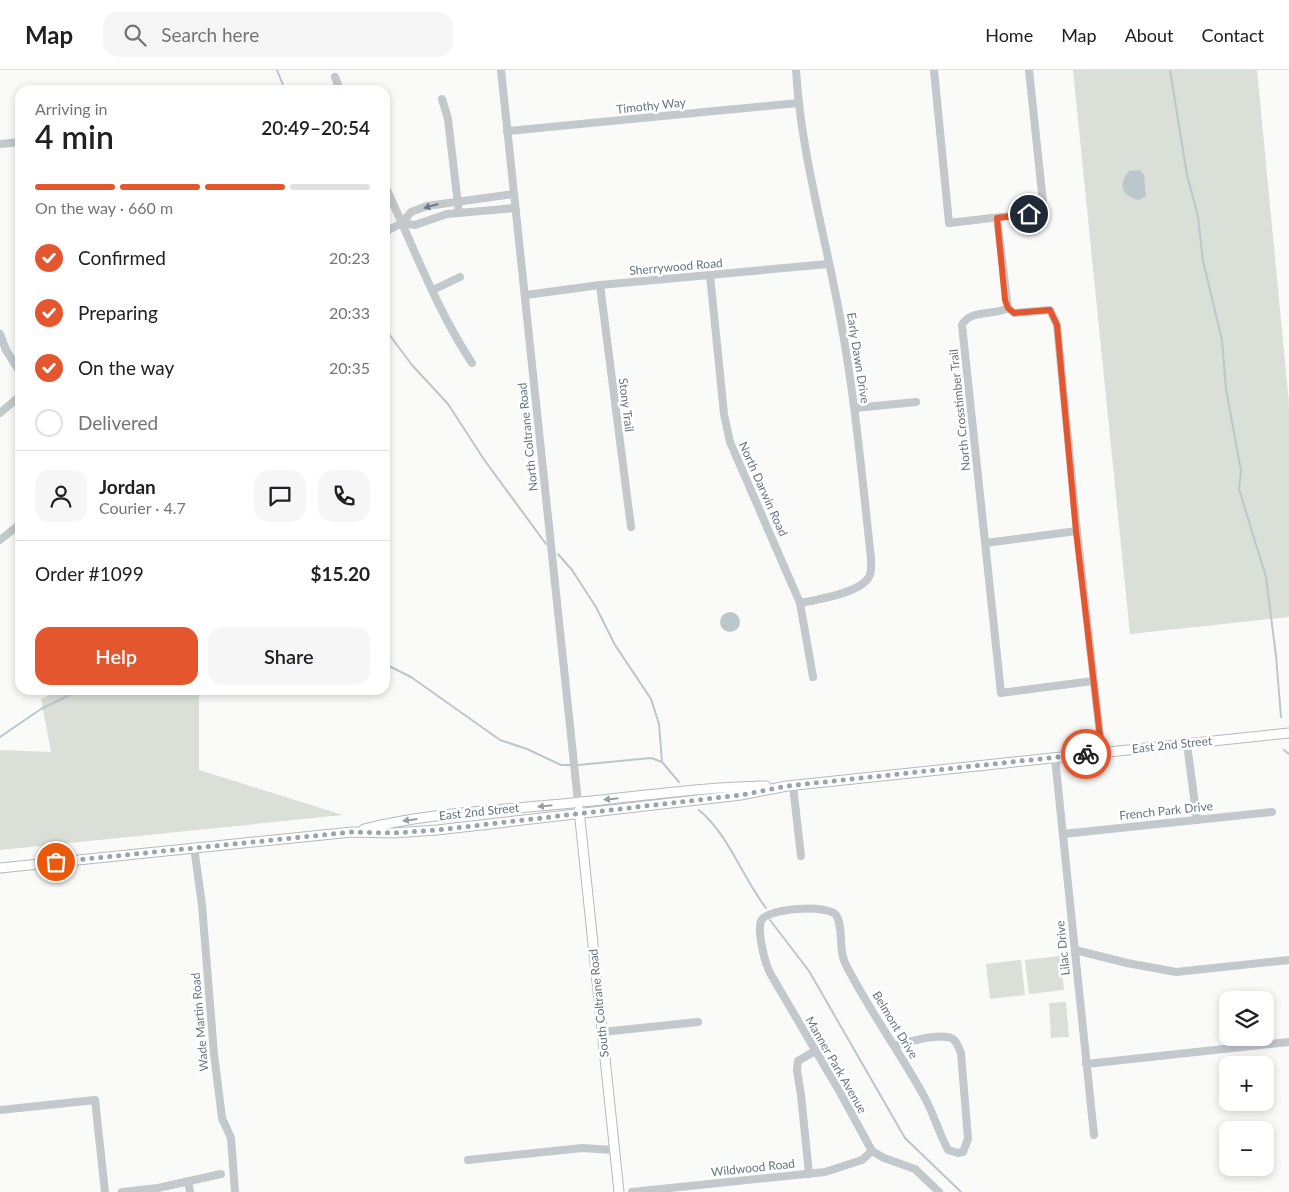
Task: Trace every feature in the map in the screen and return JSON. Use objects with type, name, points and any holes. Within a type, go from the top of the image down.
[{"type":"main road","name":"East 2nd Street","points":[[0,868],[352,832],[393,833],[437,830],[741,795],[790,786],[1289,733]]},
{"type":"main road","name":"East 2nd Street","points":[[352,832],[392,822],[474,812],[740,786],[790,786]]},
{"type":"main road","name":"South Coltrane Road","points":[[578,802],[619,1192]]},
{"type":"main road","points":[[437,830],[440,825],[474,812]]},
{"type":"street","name":"North Coltrane Road","points":[[501,70],[578,802]]},
{"type":"street","name":"Early Dawn Drive","points":[[796,70],[802,137],[840,315],[855,408],[871,558],[870,577],[864,583],[842,593],[800,603]]},
{"type":"street","points":[[934,70],[949,224],[1044,212],[1029,70]]},
{"type":"street","points":[[335,77],[338,85]]},
{"type":"street","points":[[442,99],[448,119],[459,213]]},
{"type":"street","name":"Timothy Way","points":[[507,131],[798,103]]},
{"type":"street","points":[[0,144],[15,142]]},
{"type":"street","points":[[390,229],[402,223],[412,212],[438,203],[514,194]]},
{"type":"street","points":[[390,197],[432,290],[461,347],[472,363]]},
{"type":"street","points":[[402,223],[415,225],[435,216],[515,208]]},
{"type":"street","points":[[997,218],[1008,308],[1014,313],[1050,310],[1057,325],[1076,531],[1102,753]]},
{"type":"street","name":"Sherrywood Road","points":[[526,295],[600,284],[828,264]]},
{"type":"street","name":"North Darwin Road","points":[[710,275],[724,414],[730,442],[800,603],[813,677]]},
{"type":"street","points":[[432,290],[460,276]]},
{"type":"street","name":"Stony Trail","points":[[600,284],[631,528]]},
{"type":"street","name":"North Crosstimber Trail","points":[[1008,308],[1001,312],[970,316],[962,325],[1001,693],[1093,681]]},
{"type":"street","points":[[0,334],[6,350],[15,364]]},
{"type":"street","points":[[0,413],[15,400]]},
{"type":"street","points":[[855,408],[916,402]]},
{"type":"street","points":[[0,540],[15,528]]},
{"type":"street","points":[[986,543],[1076,531]]},
{"type":"street","points":[[1186,744],[1197,820]]},
{"type":"street","name":"Lilac Drive","points":[[1055,758],[1094,1135]]},
{"type":"street","points":[[790,786],[801,856]]},
{"type":"street","name":"French Park Drive","points":[[1063,834],[1272,812]]},
{"type":"street","name":"Wade Martin Road","points":[[194,848],[202,905],[216,1072],[222,1118],[231,1138],[235,1192]]},
{"type":"street","name":"Manner Park Avenue","points":[[831,910],[779,911],[764,917],[761,921],[760,930],[766,965],[814,1051],[842,1094],[872,1151]]},
{"type":"street","name":"Belmont Drive","points":[[831,910],[838,920],[844,960],[894,1046],[933,1113],[948,1150],[958,1153],[964,1152],[968,1139],[961,1053],[957,1045],[953,1039],[945,1037],[908,1040],[894,1046]]},
{"type":"street","points":[[1075,950],[1154,970],[1176,972],[1289,960]]},
{"type":"street","points":[[602,1032],[698,1022]]},
{"type":"street","points":[[1086,1064],[1289,1042]]},
{"type":"street","points":[[809,1174],[801,1095],[796,1070],[798,1061],[814,1051]]},
{"type":"street","points":[[0,1110],[95,1100],[105,1192]]},
{"type":"street","points":[[468,1160],[582,1148],[614,1150]]},
{"type":"street","points":[[872,1151],[884,1158],[915,1169],[939,1192]]},
{"type":"street","name":"Wildwood Road","points":[[632,1192],[809,1174],[844,1167],[862,1160],[872,1151]]},
{"type":"street","points":[[122,1192],[158,1188],[222,1174]]},
{"type":"street","points":[[188,1181],[190,1192]]},
{"type":"street","points":[[729,1182],[730,1192]]},
{"type":"shaded area","points":[[1073,70],[1257,70],[1289,404],[1289,617],[1130,634]]},
{"type":"shaded area","points":[[1139,170],[1144,175],[1146,196],[1139,200],[1125,193],[1122,185],[1129,171]]},
{"type":"shaded area","points":[[730,612],[737,615],[740,622],[737,629],[730,632],[723,629],[720,622],[723,615]]},
{"type":"shaded area","points":[[49,695],[199,695],[199,770],[343,815],[0,850],[0,750],[51,752],[41,699]]},
{"type":"shaded area","points":[[1060,956],[1064,990],[1029,994],[1025,960]]},
{"type":"shaded area","points":[[1021,960],[1025,995],[990,999],[986,964]]},
{"type":"shaded area","points":[[1066,1002],[1069,1037],[1051,1038],[1049,1003]]},
{"type":"waterway","points":[[277,70],[283,85]]},
{"type":"waterway","points":[[1170,70],[1187,175],[1198,216],[1203,261],[1222,340],[1226,389],[1241,471],[1239,489],[1266,577],[1276,656],[1281,717]]},
{"type":"waterway","points":[[390,336],[412,365],[448,404],[485,461],[546,544]]},
{"type":"waterway","points":[[558,554],[572,570],[596,607],[615,645],[651,699],[659,724],[662,762]]},
{"type":"waterway","points":[[390,666],[411,677],[500,740],[527,749],[561,765],[573,765]]},
{"type":"waterway","points":[[0,737],[41,709],[70,695]]},
{"type":"waterway","points":[[1284,750],[1289,754]]},
{"type":"waterway","points":[[578,765],[651,758],[662,762],[679,782]]},
{"type":"waterway","points":[[699,810],[719,832],[766,908]]},
{"type":"waterway","points":[[770,920],[809,971],[905,1138],[961,1192]]},
{"type":"way so far","points":[[56,862],[352,832],[393,833],[437,830],[741,795],[787,786],[1086,754]]},
{"type":"route","points":[[1029,214],[997,218],[1005,300],[1010,311],[1014,313],[1050,310],[1057,325],[1072,466],[1076,531],[1102,753],[1086,754]]}]
